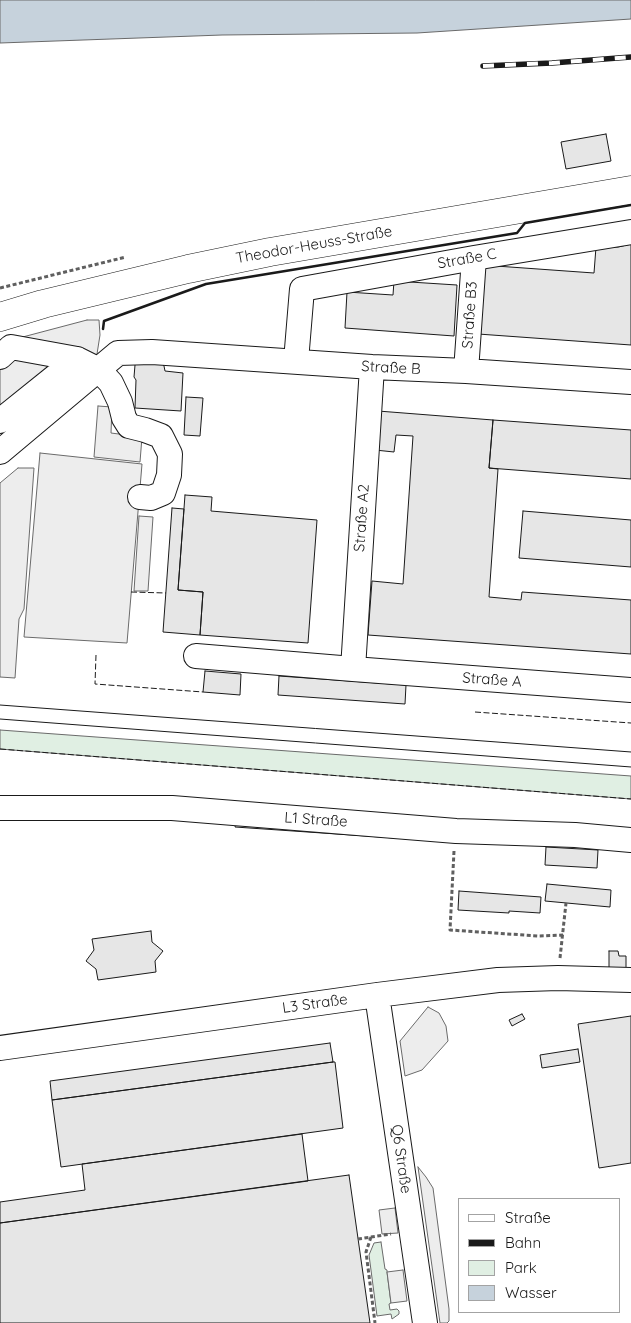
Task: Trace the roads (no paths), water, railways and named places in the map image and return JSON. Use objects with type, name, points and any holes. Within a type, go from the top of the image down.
[{"type":"main road","name":"Theodor-Heuss-Straße","points":[[0,316],[188,268],[631,190]]},
{"type":"lane","name":"Straße C","points":[[296,361],[302,289],[631,232]]},
{"type":"lane","name":"Straße B3","points":[[466,371],[474,258]]},
{"type":"lane","points":[[0,357],[11,348],[77,359],[99,370],[111,382],[120,402],[124,418],[129,426],[162,436],[170,454],[169,475],[163,493],[150,498],[140,497]]},
{"type":"lane","name":"Straße B","points":[[0,452],[118,353],[152,352],[631,382]]},
{"type":"lane","points":[[0,421],[77,359]]},
{"type":"lane","name":"Straße A2","points":[[353,670],[372,367]]},
{"type":"lane","name":"Straße A","points":[[196,656],[353,670],[631,690]]},
{"type":"lane","name":"L1 Straße","points":[[0,808],[172,808],[456,831],[575,835],[631,840]]},
{"type":"lane","name":"L3 Straße","points":[[0,1048],[377,995],[498,980],[558,978],[631,980]]},
{"type":"lane","name":"Q6 Straße","points":[[377,995],[425,1323]]},
{"type":"water","points":[[0,0],[631,0],[631,19],[417,33],[222,35],[0,43]]},
{"type":"tram line","points":[[0,705],[631,752]]},
{"type":"tram line","points":[[0,719],[631,767]]},
{"type":"railway","points":[[483,66],[631,57]]}]
